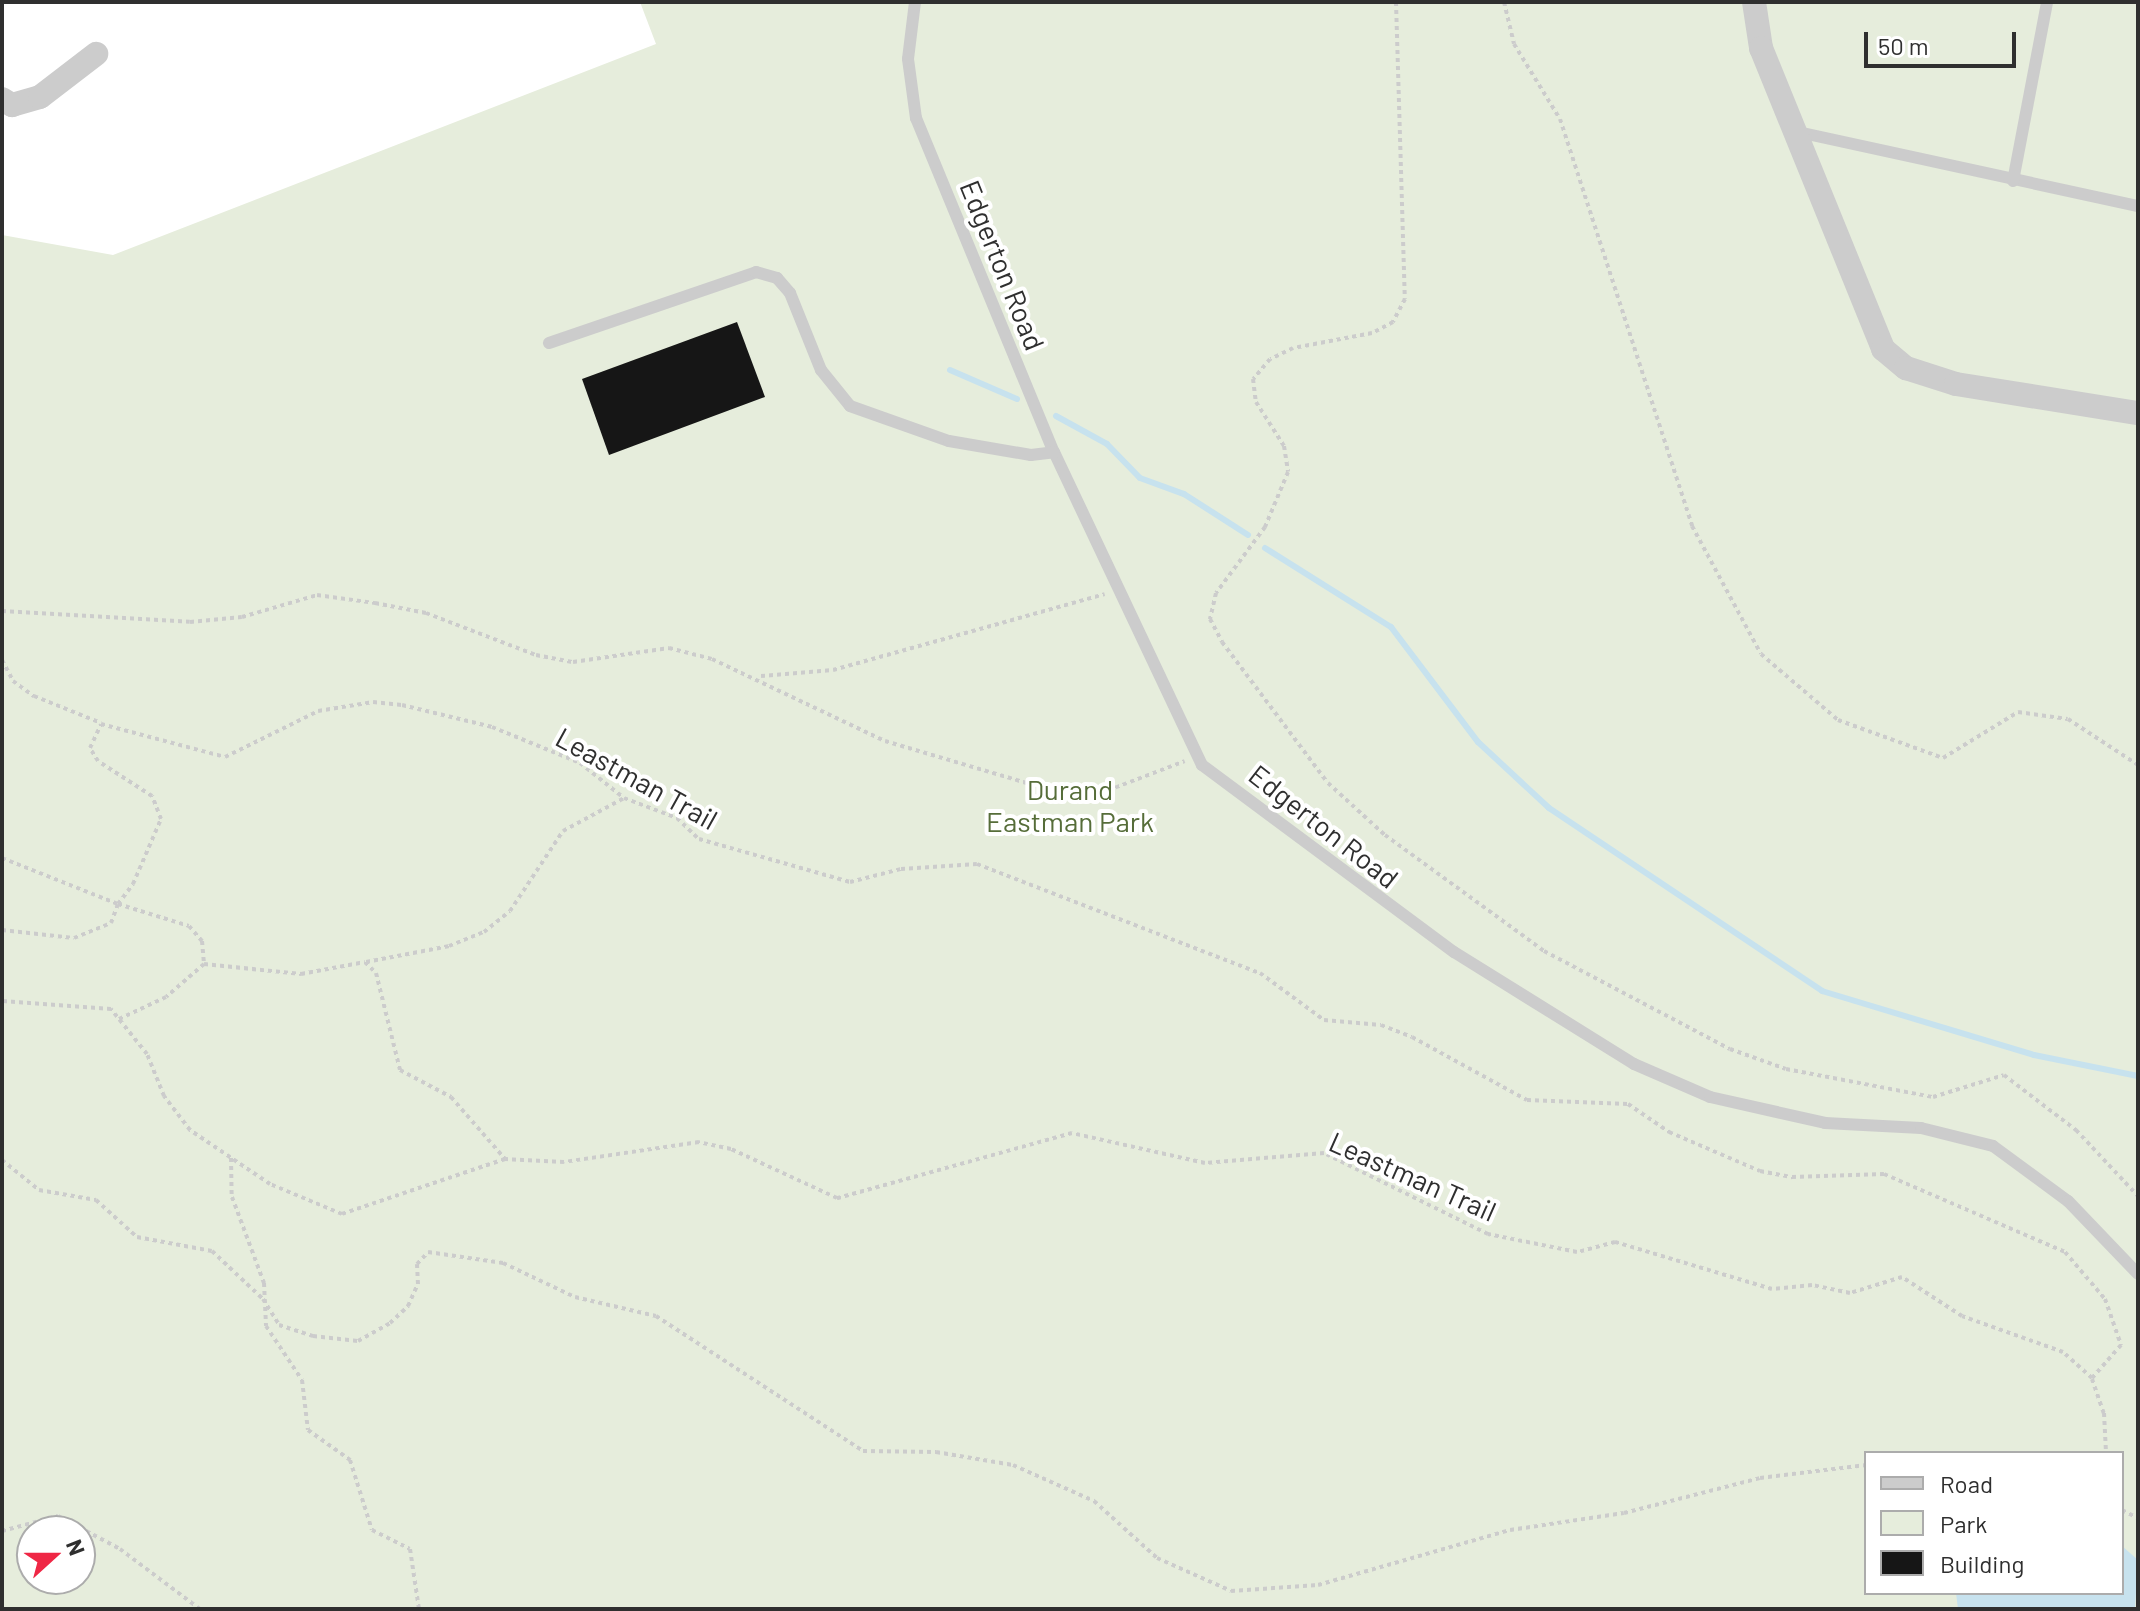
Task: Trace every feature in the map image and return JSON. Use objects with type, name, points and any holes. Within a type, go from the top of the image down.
[{"type":"street","points":[[1754,2],[1761,48],[1798,132],[1883,349],[1906,368],[1956,384],[2138,413]]},
{"type":"street","points":[[2,99],[12,105],[40,97],[96,54]]},
{"type":"lane","name":"Edgerton Road","points":[[915,2],[908,59],[916,118],[1054,452],[1117,591],[1202,765],[1454,952],[1634,1064],[1710,1097],[1825,1123],[1921,1128],[1993,1146],[2068,1201],[2138,1274]]},
{"type":"lane","points":[[2013,181],[2047,2]]},
{"type":"lane","points":[[1798,132],[2138,206]]},
{"type":"lane","points":[[549,343],[756,272],[777,278],[790,293],[821,370],[850,406],[949,441],[1031,455],[1054,452]]},
{"type":"path","points":[[1396,2],[1405,299],[1393,322],[1372,333],[1293,348],[1270,359],[1253,379],[1256,402],[1284,446],[1288,472],[1265,527],[1216,593],[1210,619],[1222,642],[1328,783],[1385,835],[1544,951],[1730,1049],[1786,1069],[1933,1097],[2004,1075],[2076,1130],[2138,1196]]},
{"type":"path","points":[[1504,2],[1514,44],[1560,119],[1692,526],[1761,654],[1838,720],[1943,758],[2018,712],[2068,719],[2138,765]]},
{"type":"path","points":[[759,676],[833,670],[1117,591]]},
{"type":"path","points":[[2,611],[190,622],[242,617],[317,595],[426,613],[536,655],[573,662],[669,648],[759,676],[783,694],[885,741],[1054,791],[1093,796],[1186,761],[1202,765]]},
{"type":"path","name":"Leastman Trail","points":[[2,660],[13,681],[34,696],[101,724],[225,757],[318,711],[373,702],[402,705],[492,727],[580,763],[624,798],[677,818],[699,839],[850,882],[901,869],[977,864],[1260,973],[1324,1020],[1381,1025],[1412,1037],[1527,1100],[1558,1105],[1610,1099],[1760,1171],[1792,1177],[1884,1174],[1964,1205],[2065,1252],[2105,1299],[2121,1345],[2092,1378],[2063,1352],[1962,1316],[1902,1277],[1850,1293],[1812,1285],[1786,1291],[1615,1242],[1577,1252],[1528,1246],[1458,1224],[1324,1153],[1205,1163],[1072,1133],[837,1198],[731,1149],[699,1142],[564,1162],[505,1159],[342,1214],[310,1205],[190,1130],[119,1019]]},
{"type":"path","points":[[2,930],[74,938],[111,923],[118,904],[155,843],[161,819],[152,796],[98,761],[90,748],[101,724]]},
{"type":"path","points":[[2,1001],[111,1009],[119,1019],[166,997],[204,964],[301,974],[449,946],[484,932],[510,911],[563,831],[624,798]]},
{"type":"path","points":[[2,858],[118,904],[189,926],[202,941],[204,964]]},
{"type":"path","points":[[365,962],[376,973],[400,1070],[451,1097],[505,1159]]},
{"type":"path","points":[[231,1158],[232,1197],[259,1265],[266,1326],[302,1380],[308,1430],[350,1460],[372,1530],[410,1549],[419,1609]]},
{"type":"path","points":[[2,1160],[39,1190],[96,1200],[137,1237],[212,1251],[263,1299],[279,1325],[358,1341],[408,1306],[418,1284],[417,1264],[428,1252],[503,1263],[575,1297],[656,1316],[863,1451],[936,1452],[1026,1471],[1094,1501],[1157,1558],[1231,1591],[1318,1585],[1510,1530],[1624,1513],[1760,1478],[1864,1465]]},
{"type":"path","points":[[2092,1378],[2104,1413],[2106,1451]]},
{"type":"path","points":[[2,1531],[58,1516],[83,1525],[200,1609]]},
{"type":"green space","name":"Durand Eastman Park","points":[[640,2],[2138,2],[2138,1609],[2,1609],[2,235],[113,255],[656,44]]},
{"type":"water","points":[[2124,1548],[2138,1560],[2135,1609],[1958,1609],[1956,1595],[2124,1595]]},
{"type":"building","points":[[737,322],[765,397],[609,455],[582,379]]},
{"type":"waterway","points":[[950,370],[1017,399]]},
{"type":"waterway","points":[[1056,416],[1107,444],[1140,478],[1184,494],[1248,535]]},
{"type":"waterway","points":[[1265,548],[1391,627],[1478,742],[1549,808],[1822,991],[2034,1055],[2138,1076]]}]
